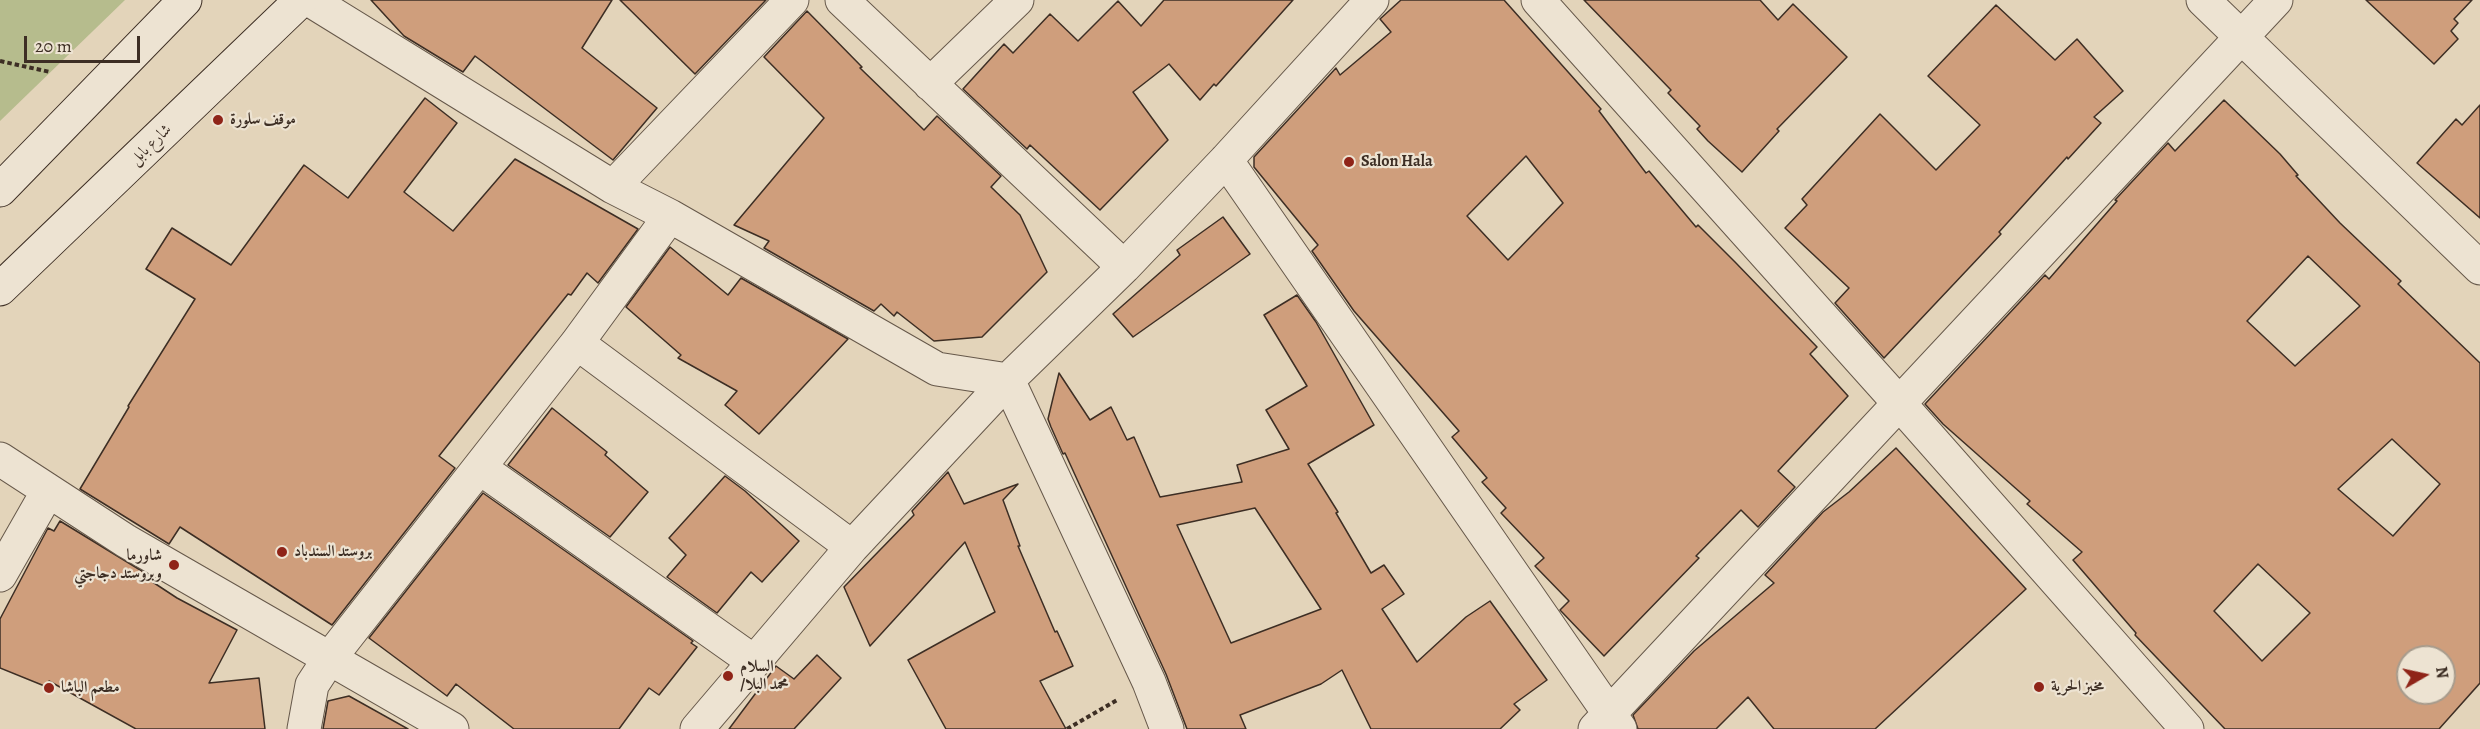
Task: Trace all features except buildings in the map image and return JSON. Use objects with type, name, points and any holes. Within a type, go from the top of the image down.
[{"type":"street","points":[[0,190],[185,0]]},
{"type":"street","name":"شارع بابل","points":[[0,289],[301,0]]},
{"type":"street","points":[[310,0],[613,188],[670,216],[937,369],[1008,380]]},
{"type":"street","points":[[613,188],[792,0]]},
{"type":"street","points":[[842,0],[1124,267]]},
{"type":"street","points":[[930,84],[1017,0]]},
{"type":"street","points":[[1538,0],[2187,729]]},
{"type":"street","points":[[2203,0],[2480,268]]},
{"type":"street","points":[[1226,160],[1608,724],[1899,403],[2276,0]]},
{"type":"street","points":[[697,729],[852,547],[1008,380],[1124,267],[1226,160],[1362,4]]},
{"type":"street","points":[[304,729],[312,685],[329,659],[578,343],[670,216]]},
{"type":"street","points":[[578,343],[852,547]]},
{"type":"street","points":[[1008,380],[1149,682],[1167,729]]},
{"type":"street","points":[[0,459],[126,541],[452,729]]},
{"type":"street","points":[[480,468],[753,661]]},
{"type":"street","points":[[0,575],[48,491]]},
{"type":"path","points":[[0,61],[50,72]]},
{"type":"path","points":[[1067,729],[1149,682]]},
{"type":"green space","points":[[0,0],[125,0],[0,121]]},
{"type":"place","name":"موقف سلورة","points":[[218,120]]},
{"type":"place","name":"Salon Hala","points":[[1349,162]]},
{"type":"place","name":"بروستد السندباد","points":[[282,552]]},
{"type":"place","name":"شاورما وبروستد دجاجتي","points":[[174,565]]},
{"type":"place","name":"السلام /محمد البلا","points":[[728,676]]},
{"type":"place","name":"مخبز الحرية","points":[[2039,687]]},
{"type":"place","name":"مطعم الباشا","points":[[49,688]]}]
